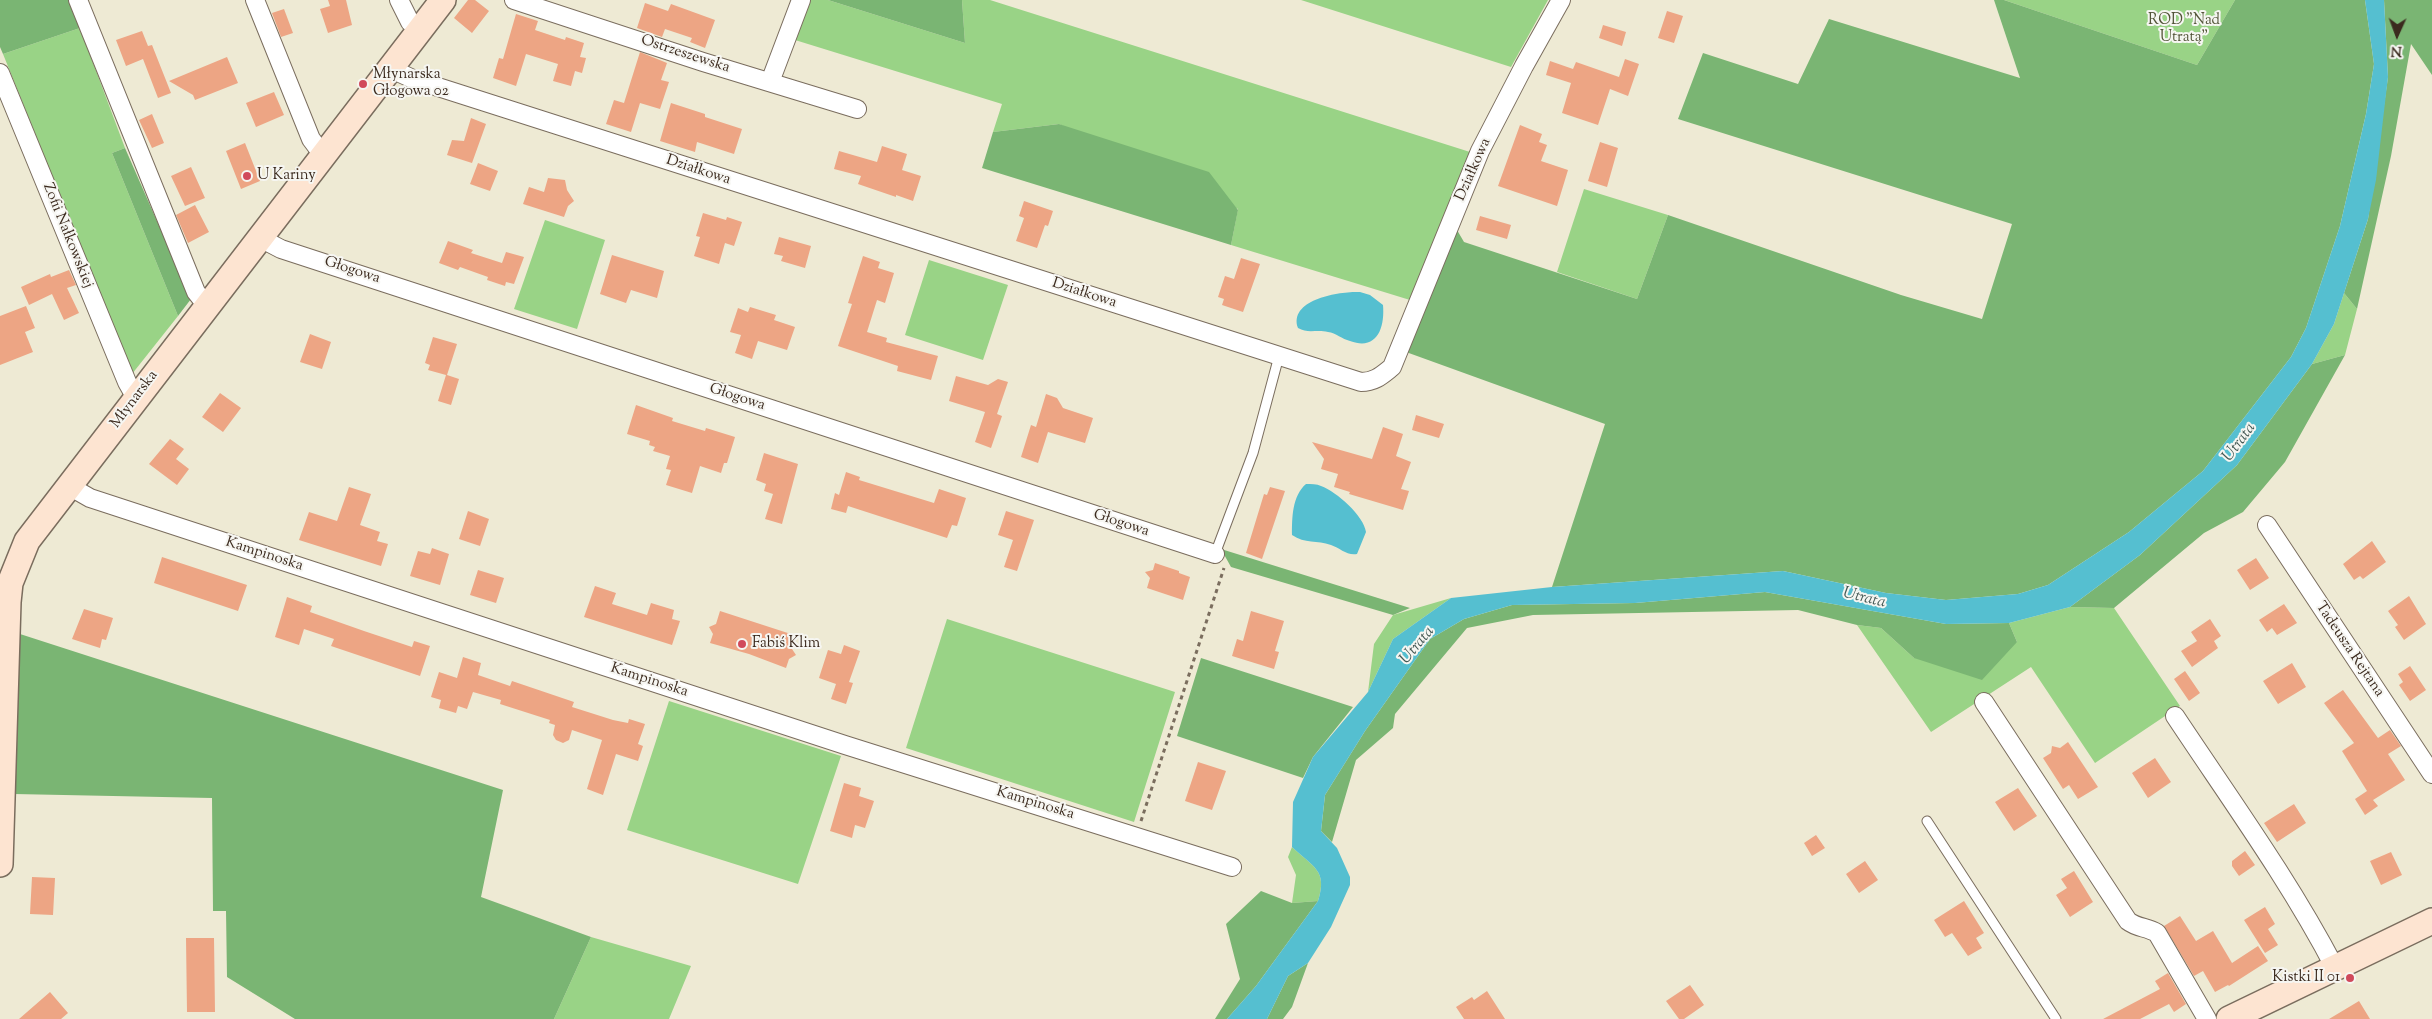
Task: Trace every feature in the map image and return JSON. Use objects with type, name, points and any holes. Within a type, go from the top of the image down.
[{"type":"street","points":[[78,0],[196,292],[207,306]]},
{"type":"street","points":[[255,0],[310,139],[323,155]]},
{"type":"street","points":[[399,0],[411,24],[420,30]]},
{"type":"street","name":"Młynarska","points":[[0,864],[8,602],[5,581],[27,542],[69,486],[443,0]]},
{"type":"street","name":"Ostrzeszewska","points":[[514,0],[857,109]]},
{"type":"street","points":[[770,82],[801,0]]},
{"type":"street","name":"Działkowa","points":[[389,68],[422,82],[1279,356],[1362,382],[1370,382],[1380,378],[1392,367],[1480,151],[1561,0]]},
{"type":"street","name":"Zofii Nałkowskiej","points":[[0,73],[127,382],[136,398]]},
{"type":"street","name":"Głogowa","points":[[260,238],[281,249],[1215,554]]},
{"type":"street","name":"Kampinoska","points":[[69,486],[90,498],[826,739],[1232,866]]},
{"type":"street","name":"Tadeusza Rejtana","points":[[2267,526],[2432,774]]},
{"type":"street","points":[[1984,702],[2128,921],[2135,926],[2148,928],[2160,938],[2207,1019]]},
{"type":"street","points":[[2175,716],[2277,869],[2314,928],[2335,968]]},
{"type":"street","points":[[2229,1019],[2432,921]]},
{"type":"lane","points":[[1215,554],[1253,453],[1279,356]]},
{"type":"lane","points":[[1927,821],[2056,1019]]},
{"type":"path","points":[[1136,836],[1223,573],[1222,558],[1215,554]]},
{"type":"green space","points":[[0,0],[69,0],[80,28],[3,54],[0,47]]},
{"type":"green space","points":[[811,0],[828,0],[965,43],[962,0],[990,0],[1470,152],[1410,300],[1231,245],[1238,209],[1059,124],[993,132],[1002,104],[795,40]]},
{"type":"green space","points":[[828,0],[962,0],[965,43]]},
{"type":"green space","points":[[1301,0],[1548,0],[1511,67]]},
{"type":"green space","points":[[1994,0],[2004,0],[2197,65],[2235,0],[2365,0],[2374,64],[2366,114],[2340,226],[2306,328],[2291,357],[2203,471],[2129,532],[2048,585],[2018,594],[1946,600],[1886,593],[1783,571],[1552,587],[1605,424],[1406,352],[1457,230],[1464,242],[1637,299],[1668,215],[1901,295],[1982,319],[2012,224],[1678,119],[1703,53],[1798,84],[1829,19],[2020,78]]},
{"type":"green space","name":"ROD \"Nad Utratą\"","points":[[2004,0],[2235,0],[2197,65]]},
{"type":"green space","points":[[2384,0],[2432,0],[2432,75],[2411,44],[2391,156],[2357,309],[2344,293],[2368,219],[2388,77]]},
{"type":"green space","points":[[80,28],[125,148],[112,153],[178,316],[132,374],[3,54]]},
{"type":"green space","points":[[1059,124],[1209,172],[1238,210],[1231,245],[982,168],[993,132]]},
{"type":"green space","points":[[125,148],[191,299],[178,316],[112,153]]},
{"type":"green space","points":[[1584,189],[1668,215],[1637,299],[1557,272]]},
{"type":"green space","points":[[545,220],[605,240],[577,329],[514,309]]},
{"type":"green space","points":[[929,260],[1008,285],[983,360],[905,335]]},
{"type":"green space","points":[[2344,293],[2357,309],[2345,355],[2312,364],[2334,324]]},
{"type":"green space","points":[[2345,355],[2285,462],[2243,512],[2204,533],[2114,608],[2070,607],[2140,555],[2237,465],[2312,364]]},
{"type":"green space","points":[[1221,549],[1410,608],[1393,615],[1231,567]]},
{"type":"green space","points":[[1765,592],[1946,624],[2009,623],[2017,642],[1982,680],[1914,658],[1881,628],[1857,625],[1798,610],[1533,615],[1467,628],[1395,714],[1393,728],[1356,760],[1332,842],[1321,831],[1325,795],[1365,731],[1430,639],[1464,619],[1512,605],[1635,603]]},
{"type":"green space","points":[[1451,598],[1393,639],[1368,692],[1374,644],[1393,615]]},
{"type":"green space","points":[[2070,607],[2114,608],[2180,706],[2095,763],[2031,667],[1931,732],[1857,625],[1881,628],[1914,658],[2017,642],[2009,623]]},
{"type":"green space","points":[[947,619],[1175,692],[1134,822],[906,748]]},
{"type":"green space","points":[[20,634],[503,790],[481,897],[591,937],[554,1019],[295,1019],[227,977],[226,911],[213,911],[212,798],[14,794]]},
{"type":"green space","points":[[1201,658],[1353,707],[1313,757],[1303,778],[1177,736]]},
{"type":"green space","points":[[669,701],[841,756],[798,884],[627,830]]},
{"type":"green space","points":[[1292,847],[1317,870],[1320,876],[1321,891],[1318,901],[1292,903],[1296,875],[1288,857]]},
{"type":"green space","points":[[1261,891],[1292,903],[1318,901],[1256,986],[1227,1019],[1215,1019],[1240,979],[1226,924]]},
{"type":"green space","points":[[591,937],[691,966],[669,1019],[554,1019]]},
{"type":"green space","points":[[1308,963],[1292,1007],[1283,1019],[1267,1019],[1288,976]]},
{"type":"water","name":"Utrata","points":[[2365,0],[2384,0],[2388,77],[2376,180],[2368,219],[2334,324],[2312,364],[2237,465],[2140,555],[2070,607],[2009,623],[1946,624],[1765,592],[1635,603],[1512,605],[1464,619],[1430,639],[1365,731],[1325,795],[1321,831],[1337,848],[1350,877],[1350,885],[1331,927],[1308,963],[1288,976],[1267,1019],[1227,1019],[1256,986],[1318,901],[1321,891],[1320,876],[1317,870],[1292,847],[1293,802],[1313,757],[1368,692],[1393,639],[1451,598],[1552,587],[1783,571],[1886,593],[1946,600],[2018,594],[2048,585],[2129,532],[2203,471],[2291,357],[2306,328],[2340,226],[2366,114],[2374,64]]},
{"type":"water","points":[[1360,292],[1370,295],[1383,305],[1381,329],[1373,340],[1367,343],[1359,343],[1324,331],[1305,331],[1298,328],[1297,318],[1301,310],[1308,304],[1329,295]]},
{"type":"water","points":[[1306,484],[1319,485],[1334,493],[1355,512],[1366,532],[1357,554],[1350,554],[1331,545],[1302,540],[1292,535],[1295,501]]},
{"type":"building","points":[[328,0],[346,0],[352,25],[328,33],[320,9],[330,6]]},
{"type":"building","points":[[468,0],[475,0],[489,11],[472,33],[454,18]]},
{"type":"building","points":[[645,3],[668,11],[671,4],[715,20],[705,48],[690,42],[692,38],[665,29],[662,37],[637,28]]},
{"type":"building","points":[[284,9],[293,33],[281,37],[272,13]]},
{"type":"building","points":[[1667,11],[1683,16],[1674,43],[1658,38]]},
{"type":"building","points":[[516,14],[538,21],[535,30],[565,40],[566,37],[584,43],[580,57],[586,58],[582,73],[575,71],[571,86],[553,81],[558,64],[526,54],[516,86],[493,78],[499,58],[503,59]]},
{"type":"building","points":[[1603,25],[1626,32],[1622,46],[1599,38]]},
{"type":"building","points":[[142,31],[148,46],[152,45],[171,93],[158,98],[143,59],[126,66],[116,40]]},
{"type":"building","points":[[640,52],[667,63],[661,80],[669,82],[660,109],[640,103],[631,132],[606,124],[614,100],[624,103]]},
{"type":"building","points":[[227,57],[238,83],[195,100],[193,95],[169,81]]},
{"type":"building","points":[[1625,59],[1639,64],[1628,96],[1610,89],[1598,125],[1562,113],[1571,83],[1546,75],[1550,61],[1573,69],[1576,62],[1619,77]]},
{"type":"building","points":[[274,92],[284,115],[256,127],[246,103]]},
{"type":"building","points":[[671,103],[742,129],[734,154],[697,142],[695,152],[660,141]]},
{"type":"building","points":[[152,114],[164,143],[152,148],[139,120]]},
{"type":"building","points":[[471,118],[486,124],[472,163],[447,155],[452,140],[464,141]]},
{"type":"building","points":[[1520,125],[1542,134],[1539,142],[1547,145],[1541,161],[1568,170],[1557,206],[1498,186]]},
{"type":"building","points":[[1600,142],[1618,148],[1607,187],[1588,181]]},
{"type":"building","points":[[245,143],[260,181],[241,189],[226,151]]},
{"type":"building","points":[[882,146],[907,154],[902,170],[921,176],[913,201],[858,184],[861,176],[834,169],[839,151],[877,162]]},
{"type":"building","points":[[478,163],[498,171],[490,191],[470,184]]},
{"type":"building","points":[[191,167],[205,198],[185,206],[171,176]]},
{"type":"building","points":[[548,178],[565,180],[567,190],[574,201],[568,206],[564,217],[523,204],[529,187],[544,192]]},
{"type":"building","points":[[1024,201],[1053,211],[1048,226],[1045,225],[1037,248],[1016,241],[1024,218],[1019,216]]},
{"type":"building","points":[[195,205],[209,232],[188,243],[176,215]]},
{"type":"building","points":[[703,213],[726,220],[727,217],[742,222],[734,246],[725,243],[719,264],[694,256],[700,237],[696,236]]},
{"type":"building","points":[[1480,216],[1511,225],[1507,239],[1476,230]]},
{"type":"building","points":[[779,237],[811,246],[805,268],[781,261],[783,256],[774,254]]},
{"type":"building","points":[[448,241],[473,250],[471,253],[502,263],[506,252],[524,257],[514,284],[506,282],[505,286],[487,280],[488,277],[460,267],[458,270],[439,263]]},
{"type":"building","points":[[612,255],[664,271],[657,298],[631,290],[626,303],[600,294]]},
{"type":"building","points":[[863,256],[880,262],[878,268],[894,273],[885,303],[877,300],[867,332],[887,338],[886,342],[938,356],[931,380],[897,371],[898,366],[838,346],[852,304],[848,303]]},
{"type":"building","points":[[1241,258],[1260,264],[1243,312],[1222,305],[1224,299],[1218,297],[1225,276],[1234,279]]},
{"type":"building","points":[[69,270],[76,285],[67,288],[79,313],[64,320],[52,294],[29,305],[21,287],[50,274],[51,277]]},
{"type":"building","points":[[26,306],[35,328],[25,332],[33,352],[0,365],[0,316]]},
{"type":"building","points":[[750,307],[776,315],[774,320],[795,327],[787,350],[758,341],[752,359],[735,353],[741,335],[730,332],[738,308],[748,312]]},
{"type":"building","points":[[310,334],[331,342],[322,369],[300,362]]},
{"type":"building","points":[[433,337],[457,344],[447,375],[459,379],[451,405],[438,401],[446,375],[428,370],[430,365],[425,363]]},
{"type":"building","points":[[956,376],[988,385],[998,379],[1008,382],[997,414],[1002,416],[991,448],[975,442],[985,412],[949,401]]},
{"type":"building","points":[[220,393],[241,408],[223,432],[202,417]]},
{"type":"building","points":[[1046,394],[1057,398],[1063,408],[1093,418],[1085,443],[1048,432],[1038,463],[1021,457],[1031,425],[1036,427]]},
{"type":"building","points":[[636,405],[673,418],[672,421],[705,431],[706,428],[735,437],[727,463],[724,463],[721,473],[700,466],[692,493],[666,485],[671,470],[666,469],[670,456],[653,451],[655,447],[649,445],[650,441],[627,434]]},
{"type":"building","points":[[1416,415],[1444,424],[1439,438],[1412,430]]},
{"type":"building","points":[[1383,427],[1403,434],[1396,456],[1411,462],[1401,489],[1409,491],[1403,510],[1349,494],[1350,492],[1334,487],[1338,474],[1321,469],[1324,459],[1312,442],[1372,459]]},
{"type":"building","points":[[170,439],[184,449],[176,459],[189,469],[177,485],[149,464]]},
{"type":"building","points":[[764,453],[798,464],[782,524],[765,519],[773,494],[764,491],[766,484],[756,480]]},
{"type":"building","points":[[846,472],[860,477],[859,480],[934,503],[939,489],[966,498],[957,526],[952,525],[947,538],[848,506],[846,513],[831,509],[835,493],[839,495]]},
{"type":"building","points":[[349,487],[371,494],[360,525],[380,532],[377,541],[388,544],[381,566],[299,540],[309,512],[337,521]]},
{"type":"building","points":[[1270,487],[1285,491],[1262,559],[1246,553],[1264,494],[1267,495]]},
{"type":"building","points":[[468,511],[489,519],[480,546],[459,539]]},
{"type":"building","points":[[1006,511],[1034,520],[1017,571],[1004,567],[1013,540],[998,535]]},
{"type":"building","points":[[2372,541],[2386,562],[2363,579],[2360,576],[2354,580],[2343,564]]},
{"type":"building","points":[[432,548],[449,554],[440,585],[410,576],[418,551],[430,554]]},
{"type":"building","points":[[162,557],[247,585],[238,611],[154,583]]},
{"type":"building","points":[[2256,558],[2269,578],[2250,590],[2237,570]]},
{"type":"building","points":[[1155,563],[1190,577],[1183,600],[1147,588],[1150,578],[1145,572],[1153,570]]},
{"type":"building","points":[[478,570],[504,578],[496,603],[470,595]]},
{"type":"building","points":[[595,586],[616,593],[612,604],[647,615],[651,603],[674,610],[672,619],[680,621],[672,645],[584,617]]},
{"type":"building","points":[[2409,596],[2426,624],[2404,640],[2395,627],[2398,625],[2388,611]]},
{"type":"building","points":[[287,597],[312,606],[310,612],[364,631],[412,647],[414,641],[430,646],[420,676],[331,646],[334,639],[304,629],[299,645],[275,637]]},
{"type":"building","points":[[2284,604],[2297,623],[2277,635],[2272,628],[2267,632],[2259,620]]},
{"type":"building","points":[[84,609],[113,618],[106,640],[102,639],[100,648],[72,639]]},
{"type":"building","points":[[720,611],[797,636],[792,649],[796,655],[789,659],[786,668],[749,654],[710,643],[713,634],[709,627],[716,624]]},
{"type":"building","points":[[1251,611],[1284,621],[1275,651],[1279,652],[1274,669],[1232,656],[1237,639],[1243,641]]},
{"type":"building","points":[[2210,619],[2221,636],[2214,641],[2218,648],[2192,667],[2181,651],[2197,641],[2191,632]]},
{"type":"building","points":[[844,645],[860,651],[849,682],[853,683],[846,704],[831,699],[836,684],[819,678],[828,650],[841,654]]},
{"type":"building","points":[[463,657],[481,663],[478,675],[510,686],[512,681],[574,702],[572,707],[613,720],[628,723],[629,719],[645,724],[638,744],[643,746],[638,761],[616,754],[603,795],[587,789],[602,740],[572,730],[569,740],[563,743],[556,740],[553,735],[555,725],[549,723],[550,720],[500,704],[501,700],[473,692],[467,709],[458,706],[456,713],[439,708],[441,700],[431,697],[439,672],[457,678]]},
{"type":"building","points":[[2292,663],[2306,687],[2278,704],[2263,681]]},
{"type":"building","points":[[2410,666],[2426,690],[2410,701],[2399,685],[2403,682],[2398,674]]},
{"type":"building","points":[[2185,671],[2200,693],[2189,701],[2174,679]]},
{"type":"building","points":[[2343,690],[2378,738],[2390,730],[2401,746],[2388,754],[2405,780],[2373,800],[2378,806],[2365,815],[2355,799],[2367,791],[2342,751],[2354,743],[2324,703]]},
{"type":"building","points":[[2068,742],[2098,787],[2078,799],[2069,785],[2063,789],[2043,758],[2051,753],[2052,746],[2060,748]]},
{"type":"building","points":[[2155,758],[2171,782],[2148,798],[2132,773]]},
{"type":"building","points":[[1198,762],[1226,771],[1212,810],[1185,801]]},
{"type":"building","points":[[844,783],[861,788],[859,796],[874,801],[865,828],[855,825],[852,838],[830,831]]},
{"type":"building","points":[[2018,788],[2037,816],[2014,831],[1995,802]]},
{"type":"building","points":[[2294,804],[2306,823],[2277,842],[2264,823]]},
{"type":"building","points":[[1816,835],[1825,848],[1812,856],[1804,843]]},
{"type":"building","points":[[2245,851],[2255,865],[2239,876],[2232,866],[2232,861]]},
{"type":"building","points":[[2391,852],[2402,875],[2381,885],[2370,861]]},
{"type":"building","points":[[1865,861],[1878,880],[1859,893],[1846,874]]},
{"type":"building","points":[[2074,871],[2093,902],[2070,917],[2056,895],[2067,888],[2061,879]]},
{"type":"building","points":[[32,877],[55,878],[53,915],[30,914]]},
{"type":"building","points":[[1964,901],[1984,933],[1976,938],[1982,948],[1968,956],[1952,933],[1945,937],[1934,920]]},
{"type":"building","points":[[2265,907],[2275,924],[2268,929],[2278,945],[2265,953],[2244,920]]},
{"type":"building","points":[[2180,916],[2196,941],[2213,931],[2232,963],[2258,946],[2268,961],[2229,986],[2215,992],[2203,971],[2194,976],[2164,926]]},
{"type":"building","points":[[186,938],[214,938],[215,1012],[187,1012]]},
{"type":"building","points":[[2168,973],[2186,1004],[2174,1012],[2169,1004],[2140,1019],[2103,1019],[2160,989],[2155,981]]},
{"type":"building","points":[[1690,985],[1704,1005],[1684,1019],[1679,1019],[1666,1001]]},
{"type":"building","points":[[1487,991],[1505,1019],[1464,1019],[1456,1007],[1472,997],[1474,1000]]},
{"type":"building","points":[[50,992],[68,1013],[61,1019],[19,1019]]},
{"type":"building","points":[[2359,1001],[2370,1019],[2329,1019]]},
{"type":"place","name":"Młynarska Głogowa 02","points":[[363,84]]},
{"type":"place","name":"U Kariny","points":[[247,176]]},
{"type":"place","name":"Fabiś Klim","points":[[742,644]]},
{"type":"place","name":"Kistki II 01","points":[[2350,978]]}]
